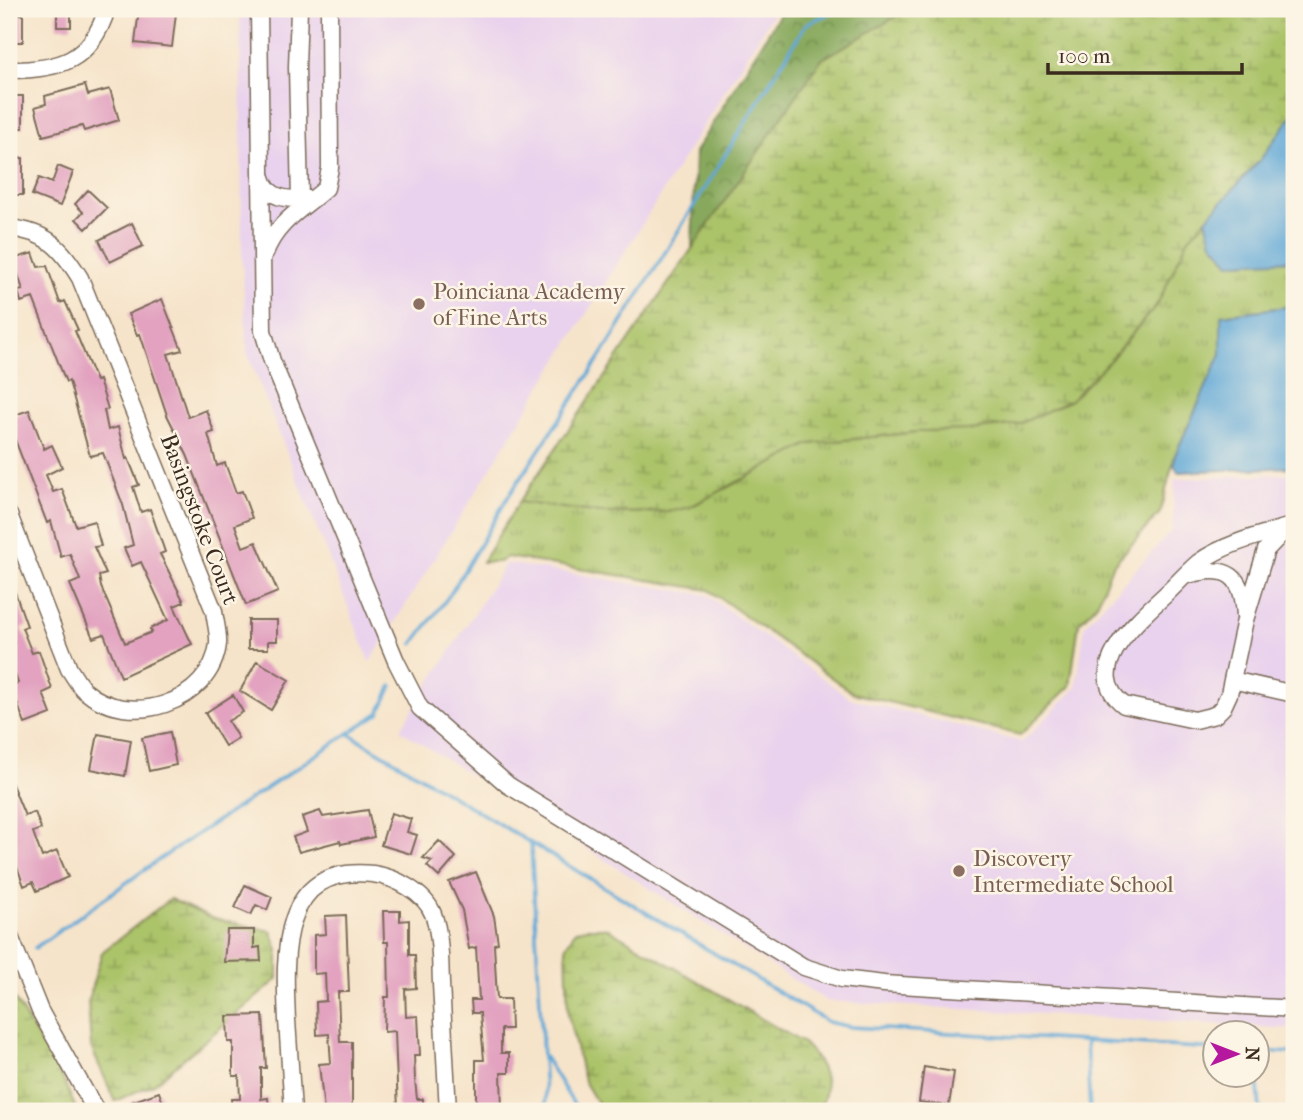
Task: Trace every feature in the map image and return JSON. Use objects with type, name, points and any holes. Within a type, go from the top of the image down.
[{"type":"street","points":[[9,70],[36,70],[77,58],[100,32],[107,9]]},
{"type":"street","points":[[259,9],[263,331],[272,361],[396,661],[420,708],[508,785],[804,967],[842,979],[1294,1009]]},
{"type":"street","points":[[299,9],[296,67],[307,199]]},
{"type":"street","points":[[263,256],[270,240],[291,213],[326,188],[330,168],[329,9]]},
{"type":"street","points":[[259,165],[264,186],[276,197],[307,199]]},
{"type":"street","name":"Basingstoke Court","points":[[9,228],[43,236],[64,251],[80,278],[214,611],[218,643],[211,665],[197,686],[178,700],[156,708],[105,703],[84,691],[69,669],[9,515]]},
{"type":"street","points":[[1291,526],[1266,551],[1223,707],[1215,715],[1195,720],[1124,705],[1112,692],[1108,674],[1115,648],[1137,621],[1200,562],[1249,537],[1291,526]]},
{"type":"street","points":[[1186,576],[1210,570],[1231,576],[1244,597],[1245,620]]},
{"type":"street","points":[[1232,680],[1294,694]]},
{"type":"street","points":[[293,1111],[284,960],[288,929],[300,903],[318,886],[340,874],[375,874],[410,887],[432,912],[439,946],[448,1111]]},
{"type":"street","points":[[9,934],[40,1011],[96,1111]]},
{"type":"shaded area","name":"Poinciana Academy of Fine Arts","points":[[240,9],[776,9],[370,662],[247,352],[242,256]]},
{"type":"shaded area","name":"Discovery Intermediate School","points":[[1294,473],[1294,1029],[1272,1028],[1272,1018],[1202,1018],[1202,1023],[827,1001],[400,730],[506,563],[707,595],[850,698],[1022,742],[1076,688],[1085,625],[1172,530],[1175,479]]},
{"type":"green space","points":[[783,9],[910,9],[821,60],[692,249],[695,152]]},
{"type":"green space","points":[[910,9],[1294,9],[1294,113],[1260,160],[1188,239],[1158,303],[1110,360],[1071,400],[1019,424],[809,444],[690,507],[667,512],[601,513],[519,502],[821,60]]},
{"type":"green space","points":[[1206,219],[1212,242],[1230,263],[1294,260],[1294,306],[1221,315],[1221,354],[1175,455],[1160,513],[1112,566],[1097,604],[1079,623],[1070,686],[1020,735],[853,693],[709,590],[507,557],[499,562],[482,562],[519,502],[601,513],[667,512],[690,507],[809,444],[1019,424],[1070,400],[1110,360],[1158,303],[1188,239]]},
{"type":"green space","points":[[170,899],[211,918],[271,931],[278,950],[278,979],[154,1084],[115,1101],[91,1047],[88,1000],[102,952]]},
{"type":"green space","points":[[607,928],[803,1043],[821,1067],[826,1085],[822,1102],[816,1111],[602,1111],[584,1081],[568,1014],[566,946],[575,931]]},
{"type":"green space","points":[[14,998],[62,1077],[77,1111],[9,1111],[9,1001]]},
{"type":"water","points":[[1294,113],[1294,260],[1230,263],[1212,242],[1206,219],[1260,160]]},
{"type":"water","points":[[1294,306],[1294,467],[1179,472],[1174,465],[1175,455],[1221,354],[1221,315]]},
{"type":"building","points":[[57,9],[71,9],[71,27],[57,27]]},
{"type":"building","points":[[139,9],[176,13],[172,47],[135,43]]},
{"type":"building","points":[[9,14],[23,14],[23,42],[9,42]]},
{"type":"building","points":[[85,85],[88,95],[110,89],[119,120],[84,131],[82,126],[43,136],[35,107],[46,104],[45,96]]},
{"type":"building","points":[[9,96],[23,96],[23,128],[9,128]]},
{"type":"building","points":[[9,158],[23,158],[23,195],[9,195]]},
{"type":"building","points":[[58,166],[73,172],[60,206],[32,195],[39,178],[52,183]]},
{"type":"building","points":[[88,190],[107,208],[86,229],[76,219],[83,212],[75,204]]},
{"type":"building","points":[[132,223],[143,246],[110,262],[99,240]]},
{"type":"building","points":[[33,253],[38,267],[47,266],[60,303],[65,301],[78,330],[75,331],[96,381],[99,380],[108,409],[104,410],[108,430],[118,427],[126,459],[128,458],[139,485],[133,487],[141,512],[150,509],[165,552],[160,554],[184,602],[174,606],[192,644],[121,677],[104,634],[93,638],[70,584],[80,580],[70,554],[61,557],[51,521],[47,523],[9,424],[9,417],[29,410],[44,449],[52,445],[62,467],[46,475],[53,492],[62,489],[76,526],[94,521],[101,546],[94,547],[106,574],[99,576],[101,587],[125,643],[152,632],[150,629],[168,620],[141,562],[132,566],[124,548],[133,545],[123,505],[103,453],[90,456],[69,381],[66,382],[33,298],[21,302],[18,291],[23,290],[13,259]]},
{"type":"building","points":[[162,299],[182,350],[168,354],[188,417],[206,410],[214,432],[208,434],[217,466],[225,463],[236,493],[242,491],[252,518],[235,525],[243,547],[256,542],[278,592],[246,605],[187,455],[167,415],[140,334],[137,335],[128,314]]},
{"type":"building","points":[[10,578],[27,626],[22,628],[32,653],[39,651],[52,689],[43,693],[51,714],[25,724],[11,686],[18,683],[9,658],[9,646],[14,643],[9,627]]},
{"type":"building","points":[[248,620],[277,620],[277,641],[268,641],[268,649],[248,649]]},
{"type":"building","points":[[257,661],[289,680],[271,710],[240,691]]},
{"type":"building","points":[[233,695],[243,712],[228,721],[238,738],[225,746],[205,713]]},
{"type":"building","points":[[170,732],[176,765],[149,771],[142,738]]},
{"type":"building","points":[[98,734],[131,740],[125,776],[91,769]]},
{"type":"building","points":[[9,777],[25,816],[35,812],[41,829],[33,832],[42,857],[57,851],[68,877],[37,891],[33,882],[24,886],[9,845]]},
{"type":"building","points":[[368,810],[374,837],[341,844],[340,841],[299,852],[293,837],[307,832],[302,817],[320,811],[323,817]]},
{"type":"building","points":[[391,813],[411,819],[407,832],[417,835],[411,854],[381,845]]},
{"type":"building","points":[[439,841],[456,857],[439,877],[427,866],[432,861],[423,858]]},
{"type":"building","points":[[476,872],[494,916],[498,943],[494,944],[497,999],[510,999],[511,1029],[501,1029],[501,1053],[509,1053],[509,1073],[501,1073],[502,1111],[476,1111],[476,1060],[484,1060],[480,1013],[472,1013],[471,1000],[479,1000],[476,947],[469,949],[462,910],[449,882]]},
{"type":"building","points":[[245,885],[272,897],[267,910],[256,905],[251,915],[235,908]]},
{"type":"building","points":[[383,911],[400,911],[400,921],[409,920],[409,955],[415,955],[416,988],[405,989],[406,1017],[418,1016],[420,1055],[414,1055],[415,1080],[417,1099],[423,1099],[423,1111],[398,1111],[395,1031],[384,1032],[385,997],[389,997],[388,942],[384,942]]},
{"type":"building","points":[[346,915],[349,992],[338,992],[340,1042],[352,1042],[352,1111],[324,1111],[319,1064],[331,1063],[329,1034],[317,1035],[316,1002],[326,1001],[325,973],[314,974],[314,935],[326,934],[325,916]]},
{"type":"building","points":[[227,930],[254,930],[254,948],[260,947],[261,961],[224,962]]},
{"type":"building","points":[[263,1015],[266,1068],[261,1068],[261,1099],[268,1098],[269,1111],[232,1111],[231,1099],[240,1099],[239,1076],[233,1076],[233,1042],[228,1042],[227,1016]]},
{"type":"building","points":[[924,1067],[954,1072],[949,1106],[919,1102]]},
{"type":"building","points":[[159,1092],[166,1111],[135,1111],[131,1102]]},
{"type":"waterway","points":[[413,644],[451,593],[508,497],[600,358],[806,24],[839,9]]},
{"type":"waterway","points":[[35,948],[157,861],[379,713],[392,686]]},
{"type":"waterway","points":[[348,733],[828,1022],[851,1027],[1202,1048]]},
{"type":"waterway","points":[[531,844],[546,1111]]},
{"type":"waterway","points":[[1086,1041],[1090,1111]]},
{"type":"waterway","points":[[1272,1052],[1294,1053]]},
{"type":"waterway","points":[[544,1056],[578,1111]]},
{"type":"waterway","points":[[1258,1088],[1260,1111]]},
{"type":"place","name":"Poinciana Academy of Fine Arts","points":[[419,304]]},
{"type":"place","name":"Discovery Intermediate School","points":[[959,871]]}]
